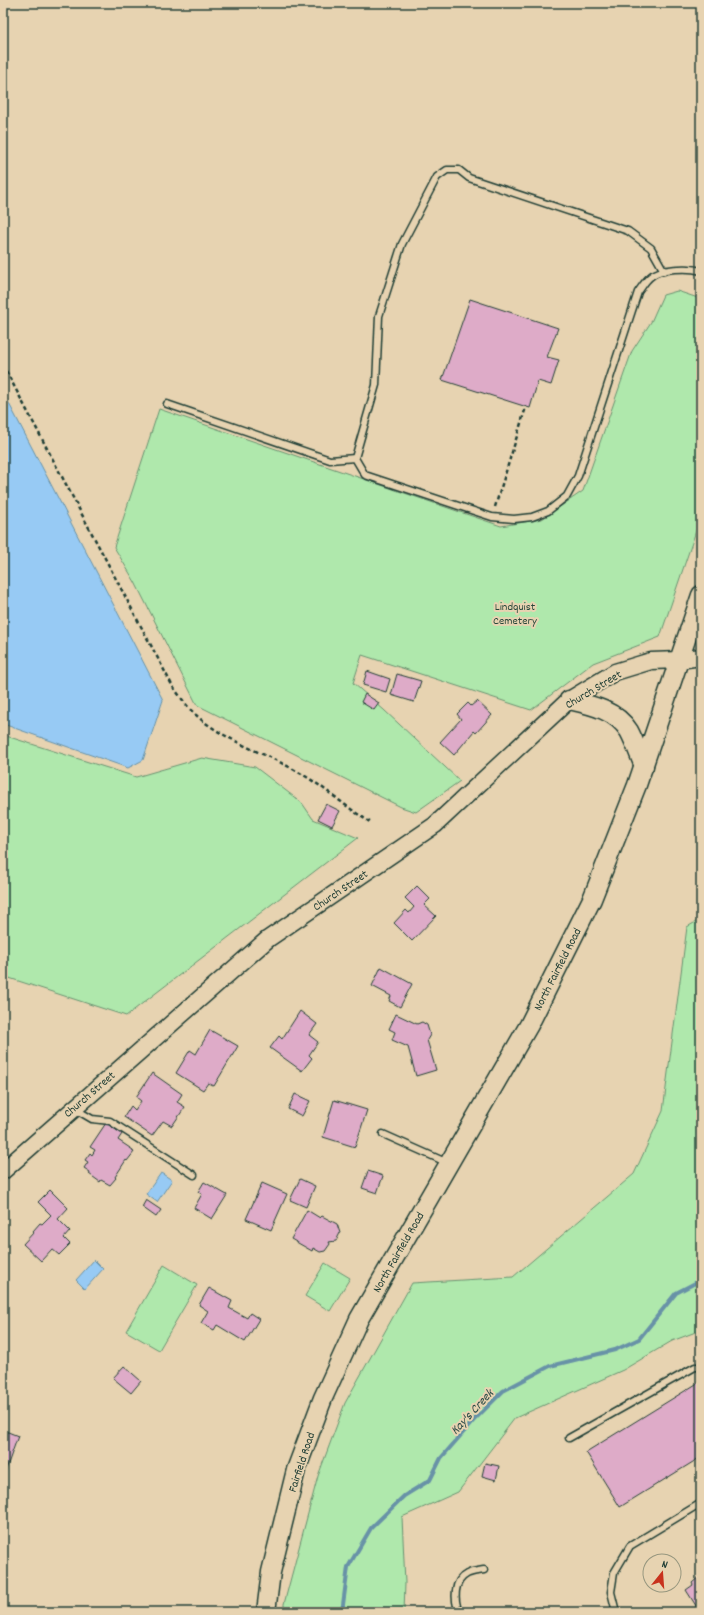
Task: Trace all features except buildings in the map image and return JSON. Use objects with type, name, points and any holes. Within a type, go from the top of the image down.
[{"type":"main road","name":"North Fairfield Road","points":[[360,1319],[529,1025],[592,899],[644,766],[701,594]]},
{"type":"main road","points":[[569,700],[609,712],[628,730],[644,766]]},
{"type":"main road","name":"Fairfield Road","points":[[266,1612],[271,1572],[296,1470],[323,1398],[360,1319]]},
{"type":"street","name":"Church Street","points":[[3,1171],[268,939],[434,825],[569,700],[615,672],[651,662],[701,657]]},
{"type":"lane","points":[[664,271],[651,248],[628,231],[469,178],[459,170],[447,170],[437,177],[402,244],[379,316],[376,385],[355,458],[365,475],[492,517],[514,519],[532,517],[548,511],[566,496],[578,476],[638,292],[650,276],[664,271],[676,268],[701,271]]},
{"type":"lane","points":[[167,404],[330,460],[355,458]]},
{"type":"lane","points":[[74,1108],[92,1118],[110,1121],[194,1175]]},
{"type":"lane","points":[[383,1134],[449,1163]]},
{"type":"lane","points":[[570,1438],[695,1366],[701,1367]]},
{"type":"lane","points":[[616,1612],[611,1592],[614,1573],[630,1546],[701,1503]]},
{"type":"lane","points":[[458,1612],[455,1593],[458,1584],[467,1574],[484,1570]]},
{"type":"path","points":[[3,365],[173,686],[195,715],[216,731],[305,775],[331,793],[351,810],[370,822]]},
{"type":"path","points":[[492,517],[526,407]]},
{"type":"green space","name":"Lindquist Cemetery","points":[[677,291],[701,299],[701,516],[660,637],[593,663],[531,710],[362,655],[353,683],[460,781],[416,812],[401,807],[197,705],[135,582],[114,547],[159,409],[501,526],[542,519],[583,491],[632,351],[651,322],[663,295]]},
{"type":"green space","points":[[3,735],[136,777],[202,758],[255,767],[302,803],[313,819],[358,838],[126,1016],[3,976]]},
{"type":"green space","points":[[701,919],[701,1330],[672,1341],[623,1370],[515,1418],[458,1492],[402,1517],[405,1583],[404,1612],[284,1612],[284,1604],[318,1476],[345,1403],[412,1283],[513,1277],[634,1174],[663,1111],[687,927]]},
{"type":"green space","points":[[325,1263],[350,1278],[330,1311],[305,1296]]},
{"type":"green space","points":[[164,1265],[197,1285],[159,1350],[126,1331]]},
{"type":"water","points":[[3,392],[163,700],[143,760],[128,768],[3,724]]},
{"type":"water","points":[[161,1173],[172,1180],[157,1202],[146,1194]]},
{"type":"water","points":[[94,1260],[103,1269],[85,1289],[76,1280]]},
{"type":"waterway","name":"Kay's Creek","points":[[342,1612],[348,1567],[371,1528],[404,1496],[430,1480],[441,1458],[475,1419],[503,1391],[550,1366],[615,1350],[639,1339],[676,1293],[701,1280]]}]
